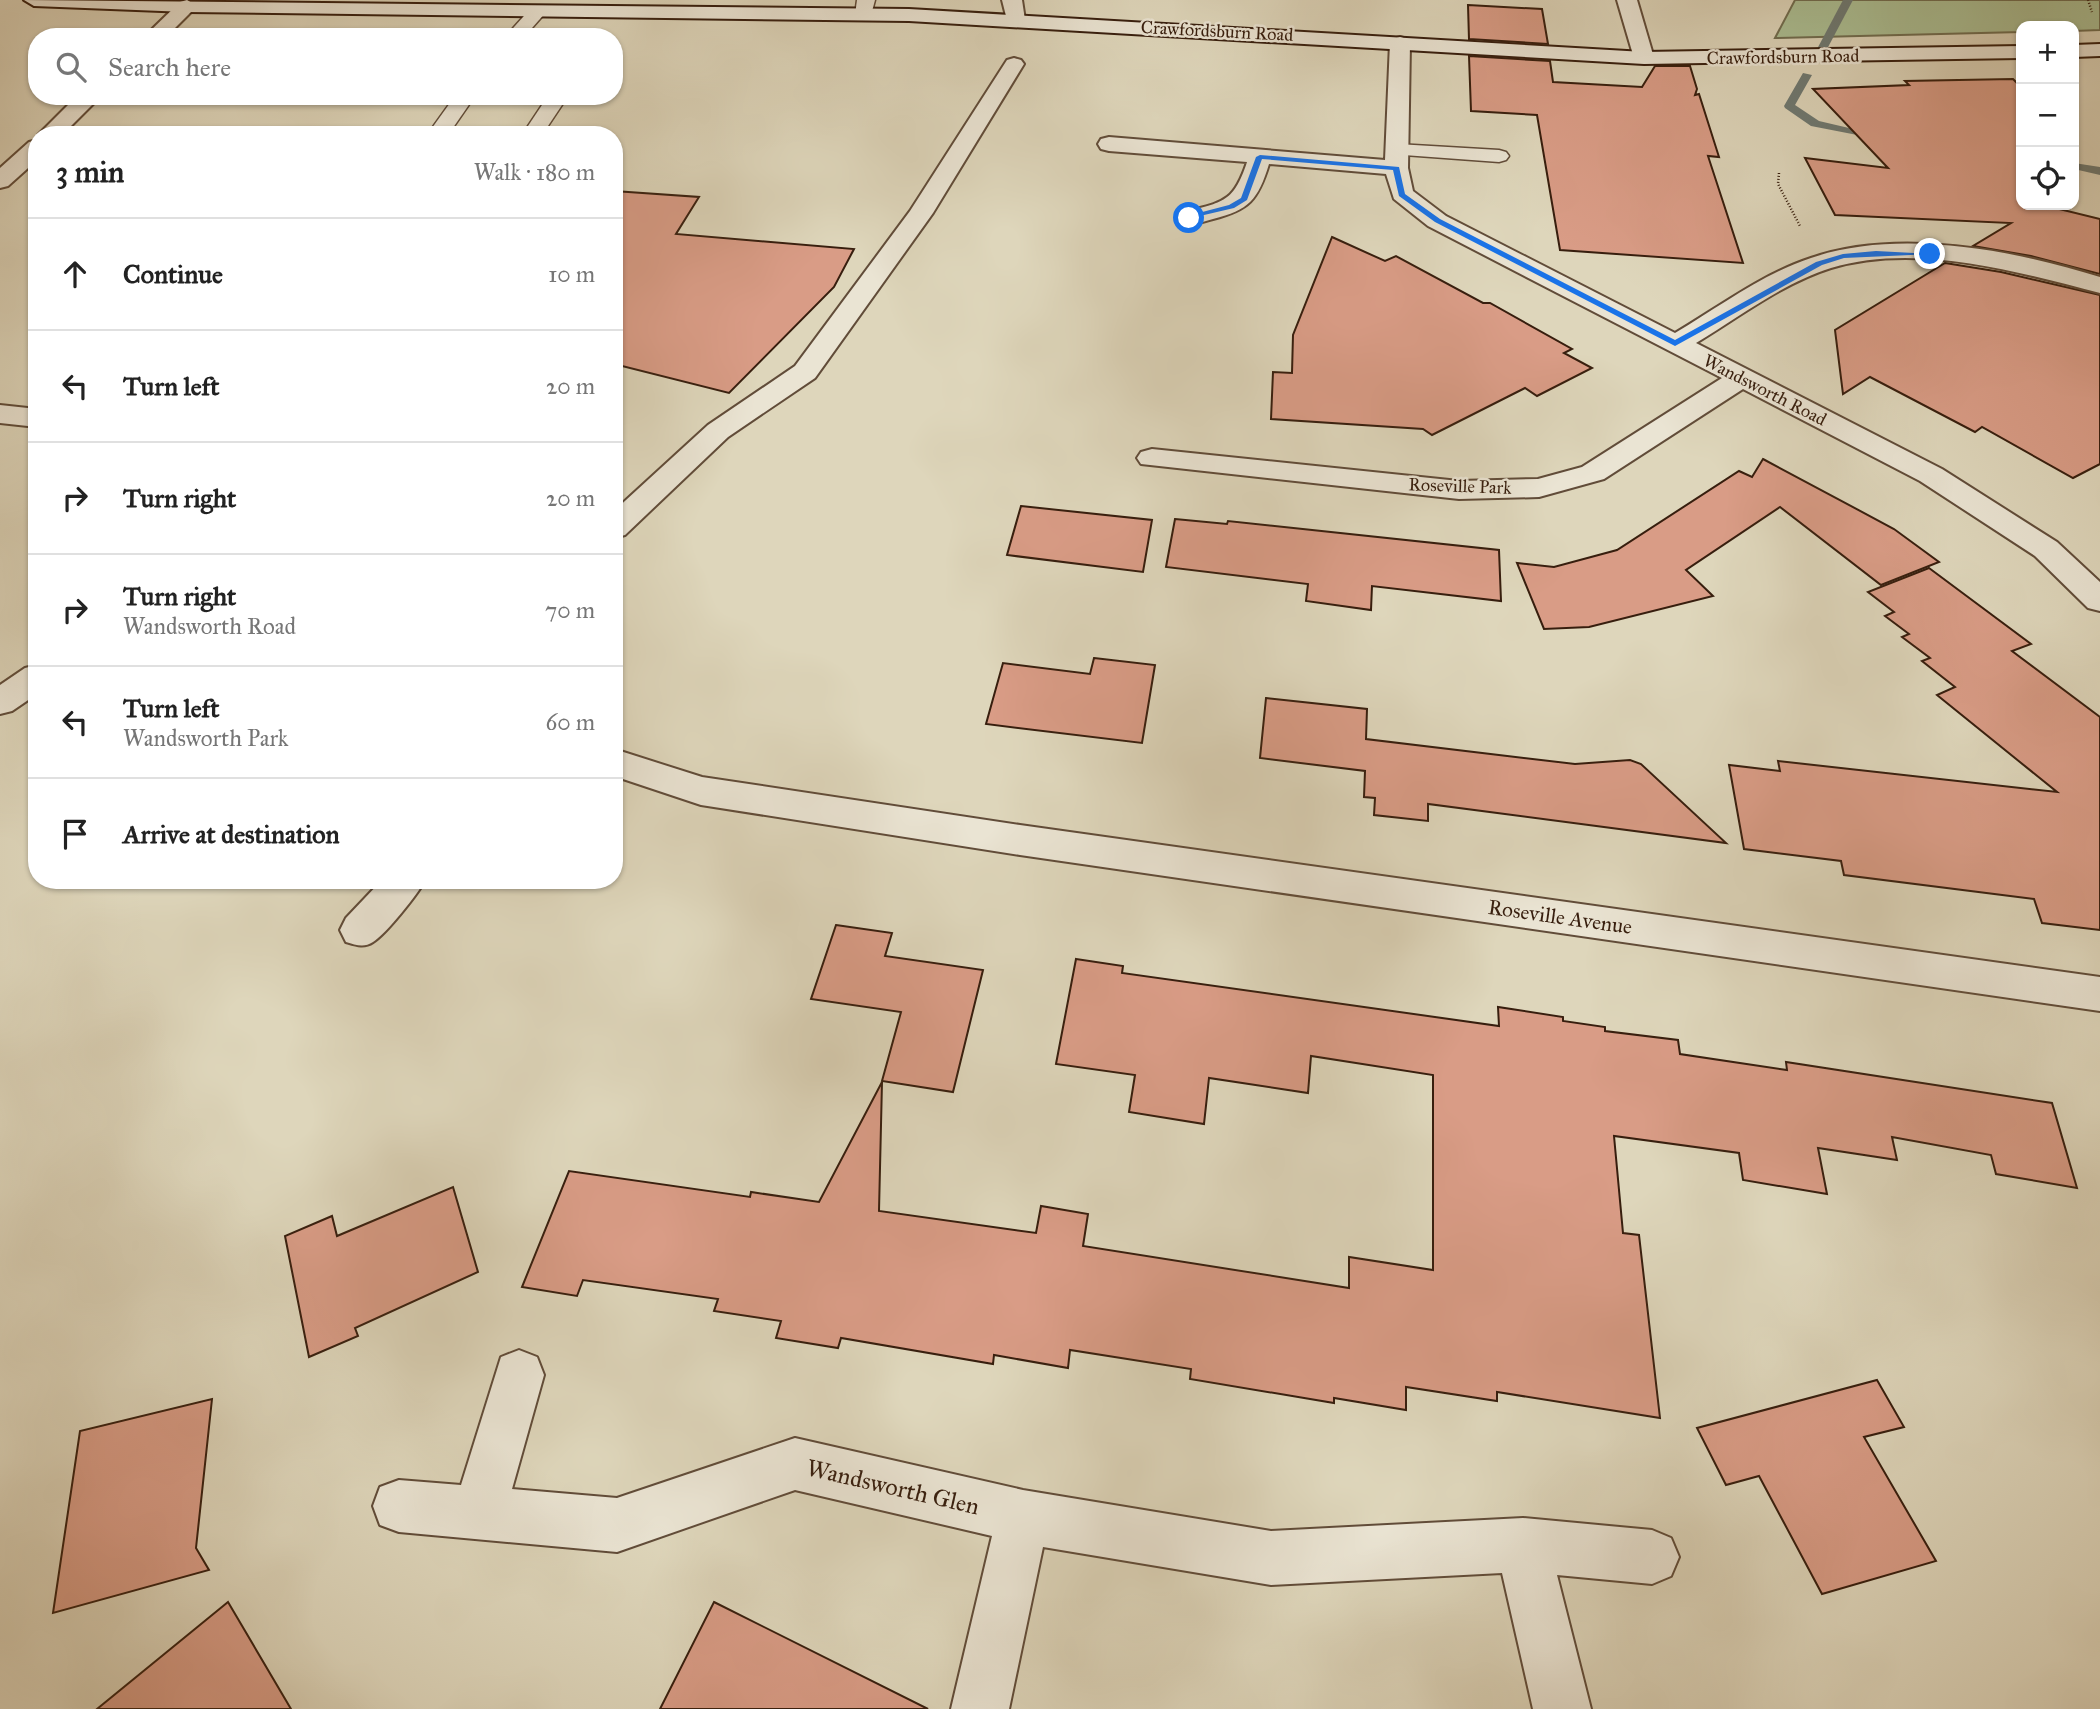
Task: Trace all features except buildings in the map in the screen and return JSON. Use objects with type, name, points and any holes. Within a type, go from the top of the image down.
[{"type":"street","name":"Crawfordsburn Road","points":[[34,0],[187,6],[538,11],[865,7],[1014,10],[1401,43],[1644,58],[2016,52]]},
{"type":"street","points":[[1627,0],[1644,58]]},
{"type":"street","points":[[164,28],[187,6]]},
{"type":"street","name":"Wandsworth Road","points":[[1401,43],[1396,159],[1402,194],[1437,221],[1931,475],[2046,549],[2100,600]]},
{"type":"street","points":[[2079,51],[2100,50]]},
{"type":"street","points":[[623,520],[718,431],[805,372],[921,213],[1014,64]]},
{"type":"street","points":[[59,126],[81,105]]},
{"type":"street","points":[[1110,144],[1260,157],[1396,159]]},
{"type":"street","points":[[0,181],[28,155]]},
{"type":"street","points":[[1189,218],[1231,206],[1244,199],[1260,157]]},
{"type":"street","points":[[1675,344],[1819,263],[1843,256],[1876,253],[1979,257],[2030,266],[2100,285]]},
{"type":"street","name":"Roseville Park","points":[[1152,458],[1459,489],[1539,488],[1593,473],[1740,379]]},
{"type":"street","points":[[2,417],[28,418]]},
{"type":"street","points":[[0,702],[28,683]]},
{"type":"street","name":"Roseville Avenue","points":[[623,765],[701,791],[1020,840],[2100,994]]},
{"type":"street","points":[[360,930],[398,889]]},
{"type":"street","points":[[479,1514],[519,1375]]},
{"type":"street","name":"Wandsworth Glen","points":[[399,1506],[617,1525],[794,1464],[1023,1517],[1271,1558],[1523,1545],[1652,1556]]},
{"type":"street","points":[[980,1709],[1023,1517]]},
{"type":"street","points":[[1523,1545],[1562,1709]]},
{"type":"lane","points":[[522,28],[538,11]]},
{"type":"lane","points":[[444,126],[459,105]]},
{"type":"lane","points":[[538,126],[552,105]]},
{"type":"lane","points":[[1396,159],[1499,156]]},
{"type":"path","points":[[1779,173],[1778,184],[1819,263]]},
{"type":"green space","points":[[1795,0],[2100,0],[2100,30],[2079,31],[2079,21],[2016,21],[2016,32],[1775,38]]},
{"type":"waterway","points":[[1821,51],[1848,0]]},
{"type":"waterway","points":[[1807,75],[1789,106],[1815,124],[1879,138]]},
{"type":"waterway","points":[[2079,167],[2100,171]]},
{"type":"route","points":[[1189,218],[1231,206],[1244,199],[1260,157],[1396,168],[1402,194],[1437,221],[1675,344],[1819,263],[1843,256],[1876,253],[1930,254]]}]
